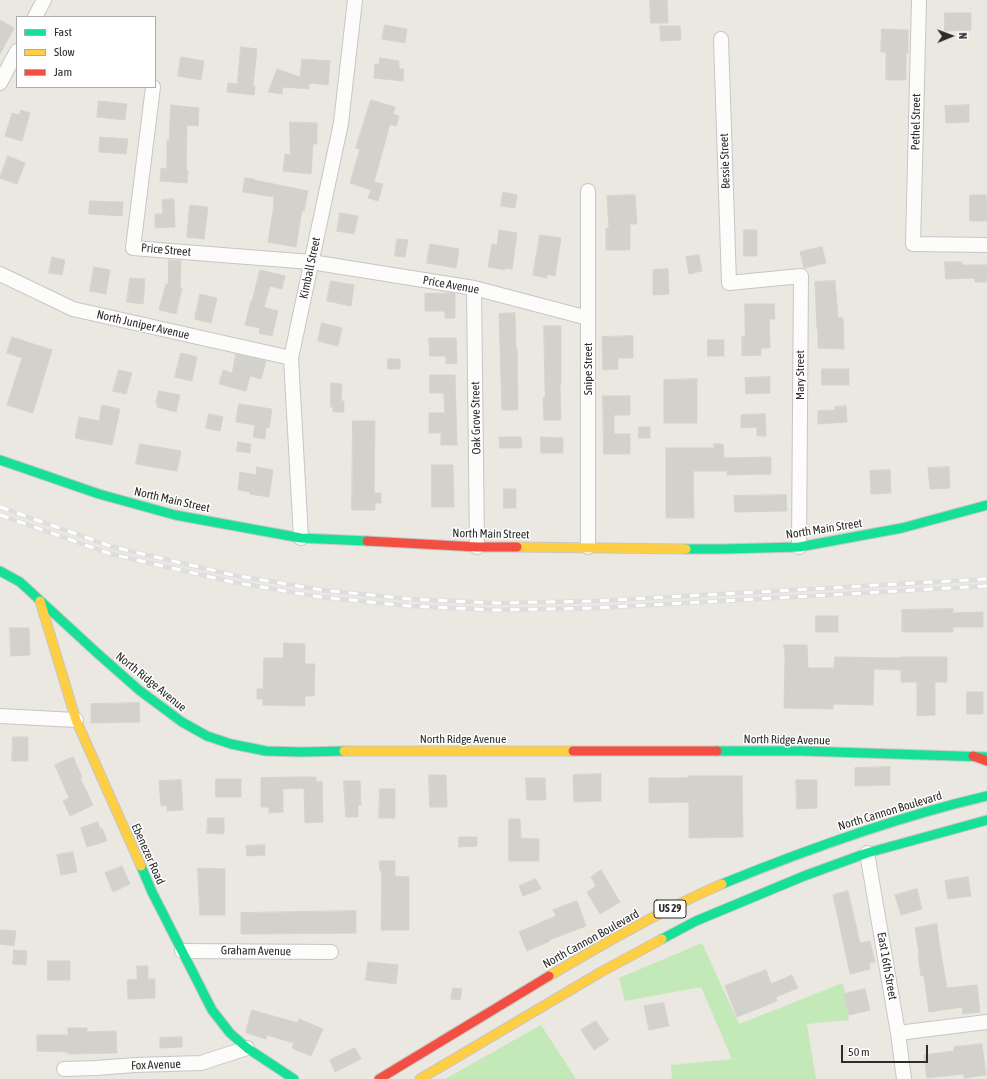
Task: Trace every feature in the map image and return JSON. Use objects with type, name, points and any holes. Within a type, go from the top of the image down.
[{"type":"main road","name":"North Main Street","points":[[0,460],[99,494],[175,514],[301,538],[477,547],[723,549],[799,547],[902,528],[987,505]]},
{"type":"main road","name":"North Ridge Avenue","points":[[0,571],[20,582],[96,652],[140,690],[182,722],[207,736],[232,744],[266,751],[803,751],[987,757]]},
{"type":"main road","name":"Ebenezer Road","points":[[40,600],[76,720],[152,892],[212,1010],[230,1033],[247,1048],[294,1079]]},
{"type":"main road","points":[[972,756],[987,761]]},
{"type":"main road","name":"North Cannon Boulevard","points":[[380,1079],[469,1023],[595,948],[698,895],[772,864],[846,837],[922,812],[987,796]]},
{"type":"main road","name":"US 29","points":[[420,1079],[601,972],[696,921],[804,876],[868,853],[987,820]]},
{"type":"street","points":[[36,16],[44,0]]},
{"type":"street","name":"Kimball Street","points":[[301,538],[292,358],[341,123],[355,0]]},
{"type":"street","name":"Pethel Street","points":[[919,0],[913,244],[987,245]]},
{"type":"street","name":"Bessie Street","points":[[721,39],[729,283]]},
{"type":"street","points":[[0,80],[16,53]]},
{"type":"street","name":"Price Street","points":[[153,88],[133,248],[311,262]]},
{"type":"street","name":"Snipe Street","points":[[588,191],[588,548]]},
{"type":"street","name":"Price Avenue","points":[[311,262],[474,288],[588,318]]},
{"type":"street","name":"North Juniper Avenue","points":[[0,274],[73,309],[292,358]]},
{"type":"street","name":"Mary Street","points":[[729,283],[800,276],[799,547]]},
{"type":"street","name":"Oak Grove Street","points":[[474,288],[477,547]]},
{"type":"street","points":[[0,716],[76,720]]},
{"type":"street","name":"East 16th Street","points":[[868,853],[898,1033],[904,1079]]},
{"type":"street","name":"Graham Avenue","points":[[182,951],[331,952]]},
{"type":"street","points":[[898,1033],[987,1022]]},
{"type":"street","name":"Fox Avenue","points":[[64,1069],[201,1063],[247,1048]]},
{"type":"green space","points":[[702,943],[739,1024],[843,983],[849,1020],[807,1024],[816,1079],[672,1079],[671,1065],[732,1059],[701,987],[625,1001],[619,978]]},
{"type":"green space","points":[[541,1025],[576,1079],[445,1079]]},
{"type":"building","points":[[650,0],[667,0],[668,23],[651,23]]},
{"type":"building","points":[[945,13],[971,13],[971,30],[945,31]]},
{"type":"building","points":[[0,20],[14,28],[0,54]]},
{"type":"building","points":[[385,25],[407,29],[405,43],[382,39]]},
{"type":"building","points":[[660,26],[680,26],[681,40],[661,41]]},
{"type":"building","points":[[882,29],[908,30],[906,80],[886,80],[886,52],[881,52]]},
{"type":"building","points":[[241,47],[257,49],[253,86],[255,86],[254,95],[227,92],[228,83],[237,84]]},
{"type":"building","points":[[181,57],[204,61],[201,80],[178,76]]},
{"type":"building","points":[[380,58],[399,61],[399,69],[404,69],[403,81],[374,78],[375,64],[379,65]]},
{"type":"building","points":[[302,59],[330,61],[328,85],[309,83],[309,89],[283,87],[282,94],[268,92],[277,69],[300,77]]},
{"type":"building","points":[[371,100],[395,107],[393,114],[399,116],[396,126],[390,124],[374,182],[383,184],[378,201],[368,198],[371,190],[350,183],[360,149],[356,148]]},
{"type":"building","points":[[99,101],[127,104],[125,120],[97,117]]},
{"type":"building","points":[[171,105],[199,108],[198,126],[187,125],[187,183],[160,181],[161,168],[167,169],[167,140],[169,140]]},
{"type":"building","points":[[969,105],[969,122],[946,123],[945,106]]},
{"type":"building","points":[[21,110],[30,113],[22,141],[5,136],[12,113],[19,115]]},
{"type":"building","points":[[290,122],[317,123],[317,144],[313,144],[311,174],[283,171],[285,154],[290,155]]},
{"type":"building","points":[[100,137],[128,139],[126,154],[99,152]]},
{"type":"building","points":[[8,156],[25,163],[17,184],[0,178]]},
{"type":"building","points":[[245,178],[308,191],[304,211],[302,210],[296,247],[268,242],[274,197],[243,192]]},
{"type":"building","points":[[503,192],[517,195],[515,208],[501,206]]},
{"type":"building","points":[[635,195],[637,224],[630,224],[630,250],[606,250],[606,228],[609,228],[607,196]]},
{"type":"building","points":[[970,195],[986,195],[987,221],[970,221]]},
{"type":"building","points":[[174,199],[175,227],[155,228],[155,214],[163,214],[162,200]]},
{"type":"building","points":[[90,201],[123,202],[122,216],[89,214]]},
{"type":"building","points":[[190,205],[208,207],[204,239],[187,237]]},
{"type":"building","points":[[340,213],[358,216],[354,234],[337,231]]},
{"type":"building","points":[[499,230],[517,233],[512,269],[505,268],[505,270],[488,267],[492,244],[497,245]]},
{"type":"building","points":[[744,230],[757,230],[757,256],[744,256]]},
{"type":"building","points":[[540,235],[561,238],[555,276],[547,274],[547,278],[533,275]]},
{"type":"building","points":[[397,239],[408,240],[405,257],[395,256]]},
{"type":"building","points":[[430,244],[459,249],[456,268],[427,263]]},
{"type":"building","points":[[822,247],[826,263],[804,268],[800,252]]},
{"type":"building","points":[[699,255],[702,271],[689,274],[686,257]]},
{"type":"building","points":[[52,257],[65,260],[62,275],[49,273]]},
{"type":"building","points":[[169,260],[181,261],[180,287],[182,288],[176,314],[159,310],[166,284],[168,284]]},
{"type":"building","points":[[945,262],[962,262],[962,265],[987,265],[987,282],[975,282],[975,278],[946,279]]},
{"type":"building","points":[[94,267],[110,270],[106,294],[90,291]]},
{"type":"building","points":[[668,269],[669,294],[653,295],[653,270]]},
{"type":"building","points":[[260,270],[285,276],[282,289],[270,286],[264,307],[278,311],[272,336],[259,333],[260,328],[245,325]]},
{"type":"building","points":[[130,278],[145,279],[143,304],[127,302]]},
{"type":"building","points":[[331,281],[354,285],[351,306],[327,301]]},
{"type":"building","points":[[835,281],[838,318],[843,318],[844,349],[818,348],[815,282]]},
{"type":"building","points":[[200,294],[217,298],[211,323],[195,319]]},
{"type":"building","points":[[425,294],[455,294],[455,318],[445,318],[445,311],[425,311]]},
{"type":"building","points":[[745,304],[774,304],[775,319],[769,319],[770,348],[761,348],[761,355],[742,356],[742,336],[745,336]]},
{"type":"building","points":[[515,313],[518,410],[502,410],[499,314]]},
{"type":"building","points":[[322,323],[342,328],[338,346],[318,341]]},
{"type":"building","points":[[544,326],[561,326],[561,420],[544,420]]},
{"type":"building","points":[[633,336],[633,358],[618,358],[618,369],[603,370],[602,337]]},
{"type":"building","points":[[12,337],[52,350],[33,413],[7,405],[22,358],[7,353]]},
{"type":"building","points":[[429,338],[456,338],[457,363],[446,364],[446,356],[430,356]]},
{"type":"building","points":[[708,340],[724,340],[724,356],[708,356]]},
{"type":"building","points":[[181,353],[197,357],[192,381],[175,377]]},
{"type":"building","points":[[236,354],[266,361],[261,379],[250,376],[246,391],[219,384],[223,370],[232,373]]},
{"type":"building","points":[[388,359],[400,359],[400,369],[388,369]]},
{"type":"building","points":[[822,369],[849,369],[849,385],[822,385]]},
{"type":"building","points":[[119,370],[132,373],[126,394],[113,391]]},
{"type":"building","points":[[430,375],[455,375],[457,445],[441,445],[441,433],[429,433],[429,413],[445,413],[444,393],[430,393]]},
{"type":"building","points":[[770,377],[770,393],[746,394],[745,378]]},
{"type":"building","points":[[697,379],[697,423],[664,423],[664,380]]},
{"type":"building","points":[[331,383],[342,384],[341,401],[344,401],[344,412],[333,412],[333,407],[331,407]]},
{"type":"building","points":[[159,391],[180,395],[176,412],[157,407],[158,404],[156,403]]},
{"type":"building","points":[[603,396],[630,396],[630,415],[614,415],[614,434],[630,434],[630,454],[604,454]]},
{"type":"building","points":[[239,404],[272,409],[269,428],[266,427],[265,439],[253,437],[255,425],[236,422]]},
{"type":"building","points":[[102,405],[120,409],[112,445],[75,438],[79,417],[99,421]]},
{"type":"building","points":[[846,406],[847,422],[818,424],[818,411],[835,410],[835,407]]},
{"type":"building","points":[[209,414],[223,417],[220,431],[206,428]]},
{"type":"building","points":[[765,414],[766,436],[757,436],[757,427],[741,428],[741,415]]},
{"type":"building","points":[[353,421],[375,421],[374,493],[381,493],[381,503],[375,503],[375,510],[352,510]]},
{"type":"building","points":[[639,427],[650,427],[650,438],[639,438]]},
{"type":"building","points":[[499,437],[521,437],[522,448],[500,448]]},
{"type":"building","points":[[541,437],[563,438],[563,453],[541,453]]},
{"type":"building","points":[[238,442],[251,444],[250,453],[237,451]]},
{"type":"building","points":[[140,444],[181,451],[177,471],[136,464]]},
{"type":"building","points":[[714,444],[723,444],[724,458],[771,457],[771,474],[727,475],[727,471],[693,471],[694,518],[666,518],[666,448],[714,448]]},
{"type":"building","points":[[432,465],[453,465],[454,507],[432,507]]},
{"type":"building","points":[[257,467],[273,470],[269,497],[250,494],[250,492],[238,490],[240,472],[256,475]]},
{"type":"building","points":[[949,467],[950,488],[930,489],[928,468]]},
{"type":"building","points":[[890,470],[891,493],[871,494],[870,471]]},
{"type":"building","points":[[504,489],[516,489],[516,508],[504,508]]},
{"type":"building","points":[[786,495],[787,511],[735,512],[734,496]]},
{"type":"building","points":[[953,609],[953,613],[983,612],[983,627],[953,627],[953,632],[902,632],[902,610]]},
{"type":"building","points":[[816,616],[838,616],[838,632],[816,632]]},
{"type":"building","points":[[10,628],[29,628],[30,655],[11,656]]},
{"type":"building","points":[[284,643],[305,644],[305,664],[315,664],[314,696],[305,696],[305,706],[263,705],[263,699],[257,699],[257,689],[263,689],[264,658],[283,658]]},
{"type":"building","points":[[784,645],[807,645],[808,668],[834,668],[835,657],[947,657],[947,682],[935,682],[935,715],[917,716],[917,682],[901,682],[901,670],[874,669],[873,705],[833,704],[833,709],[784,708]]},
{"type":"building","points":[[967,692],[983,692],[983,714],[967,714]]},
{"type":"building","points":[[139,703],[140,722],[91,723],[91,704]]},
{"type":"building","points":[[13,737],[28,737],[28,761],[12,761]]},
{"type":"building","points":[[73,757],[82,777],[80,778],[93,805],[70,816],[63,801],[69,798],[55,765]]},
{"type":"building","points":[[890,767],[890,785],[855,786],[855,768]]},
{"type":"building","points":[[601,774],[601,801],[574,802],[573,775]]},
{"type":"building","points":[[429,775],[446,775],[447,807],[430,807]]},
{"type":"building","points":[[688,776],[742,776],[743,837],[689,838],[689,802],[649,803],[649,778],[688,778]]},
{"type":"building","points":[[316,777],[316,782],[322,781],[323,822],[305,823],[304,788],[283,789],[283,812],[269,813],[269,807],[261,807],[261,778]]},
{"type":"building","points":[[526,778],[545,778],[546,800],[527,800]]},
{"type":"building","points":[[216,779],[241,779],[241,797],[216,797]]},
{"type":"building","points":[[181,780],[183,810],[167,811],[167,805],[161,806],[159,781]]},
{"type":"building","points":[[796,780],[817,780],[817,808],[797,809]]},
{"type":"building","points":[[344,781],[360,781],[361,805],[358,805],[358,817],[346,817]]},
{"type":"building","points":[[380,789],[395,789],[395,818],[379,818]]},
{"type":"building","points":[[208,818],[224,818],[224,834],[207,833]]},
{"type":"building","points":[[509,819],[520,819],[521,838],[539,839],[539,861],[509,861]]},
{"type":"building","points":[[98,822],[107,841],[87,847],[81,828]]},
{"type":"building","points":[[459,837],[477,837],[477,846],[459,847]]},
{"type":"building","points":[[265,845],[265,855],[247,856],[246,846]]},
{"type":"building","points":[[73,852],[77,872],[61,875],[57,855]]},
{"type":"building","points":[[380,861],[395,861],[395,876],[409,877],[409,930],[381,930],[382,871],[380,871]]},
{"type":"building","points":[[122,866],[130,884],[113,892],[105,873]]},
{"type":"building","points":[[198,868],[225,869],[225,915],[200,915]]},
{"type":"building","points":[[601,870],[620,902],[600,914],[587,892],[596,886],[591,877]]},
{"type":"building","points":[[968,877],[971,896],[948,899],[945,881]]},
{"type":"building","points":[[536,879],[541,889],[523,896],[519,886]]},
{"type":"building","points":[[917,889],[922,909],[901,915],[895,895]]},
{"type":"building","points":[[848,891],[860,943],[870,941],[875,962],[869,963],[870,969],[850,974],[833,895]]},
{"type":"building","points":[[577,901],[586,926],[549,940],[550,941],[527,951],[519,932],[556,916],[553,910]]},
{"type":"building","points":[[356,911],[356,933],[241,934],[241,913]]},
{"type":"building","points":[[937,924],[947,988],[977,985],[980,1012],[963,1014],[962,1007],[929,1012],[924,976],[921,976],[915,928]]},
{"type":"building","points":[[0,930],[16,931],[14,946],[0,944]]},
{"type":"building","points":[[14,950],[27,951],[26,965],[13,964]]},
{"type":"building","points":[[48,961],[70,961],[70,980],[48,980]]},
{"type":"building","points":[[368,962],[398,965],[396,984],[366,980]]},
{"type":"building","points":[[137,966],[148,966],[148,979],[155,979],[155,998],[128,999],[127,980],[137,979]]},
{"type":"building","points":[[766,970],[771,984],[792,975],[798,988],[776,997],[777,1001],[737,1017],[725,986]]},
{"type":"building","points":[[453,988],[462,989],[460,1000],[451,999]]},
{"type":"building","points":[[865,989],[870,1010],[849,1015],[844,994]]},
{"type":"building","points":[[664,1003],[669,1026],[649,1030],[644,1006]]},
{"type":"building","points":[[252,1010],[298,1023],[299,1019],[323,1029],[311,1056],[292,1048],[294,1043],[267,1035],[266,1039],[247,1033]]},
{"type":"building","points":[[596,1021],[609,1040],[594,1050],[581,1030]]},
{"type":"building","points":[[68,1028],[87,1028],[87,1032],[116,1031],[117,1053],[68,1054],[68,1052],[37,1051],[37,1035],[68,1035]]},
{"type":"building","points":[[182,1037],[182,1047],[160,1048],[160,1038]]},
{"type":"building","points":[[982,1044],[986,1075],[964,1078],[964,1074],[927,1078],[924,1055],[954,1051],[954,1047]]},
{"type":"building","points":[[355,1048],[361,1059],[335,1072],[330,1060]]},
{"type":"railway","points":[[0,507],[113,547],[233,575],[322,590],[410,599],[496,603],[597,601],[987,579]]},
{"type":"railway","points":[[0,515],[111,554],[232,582],[321,597],[409,606],[496,610],[598,608],[987,586]]},
{"type":"traffic: fast","points":[[0,460],[99,494],[175,515],[301,538],[367,541]]},
{"type":"traffic: fast","points":[[686,549],[799,547],[902,528],[987,505]]},
{"type":"traffic: fast","points":[[0,571],[20,582],[139,690],[182,722],[207,736],[231,744],[266,751],[344,751]]},
{"type":"traffic: fast","points":[[717,751],[803,751],[987,757]]},
{"type":"traffic: fast","points":[[722,884],[787,858],[886,824],[953,804],[987,796]]},
{"type":"traffic: fast","points":[[662,939],[696,921],[804,876],[867,853],[987,820]]},
{"type":"traffic: fast","points":[[141,866],[152,892],[212,1010],[230,1033],[247,1048],[294,1079]]},
{"type":"traffic: slow","points":[[517,547],[686,549]]},
{"type":"traffic: slow","points":[[40,601],[76,720],[141,866]]},
{"type":"traffic: slow","points":[[344,751],[573,751]]},
{"type":"traffic: slow","points":[[549,976],[656,916],[722,884]]},
{"type":"traffic: slow","points":[[420,1079],[601,972],[662,939]]},
{"type":"traffic: jam","points":[[367,541],[477,547],[517,547]]},
{"type":"traffic: jam","points":[[573,751],[717,751]]},
{"type":"traffic: jam","points":[[973,756],[987,761]]},
{"type":"traffic: jam","points":[[379,1079],[549,976]]}]
